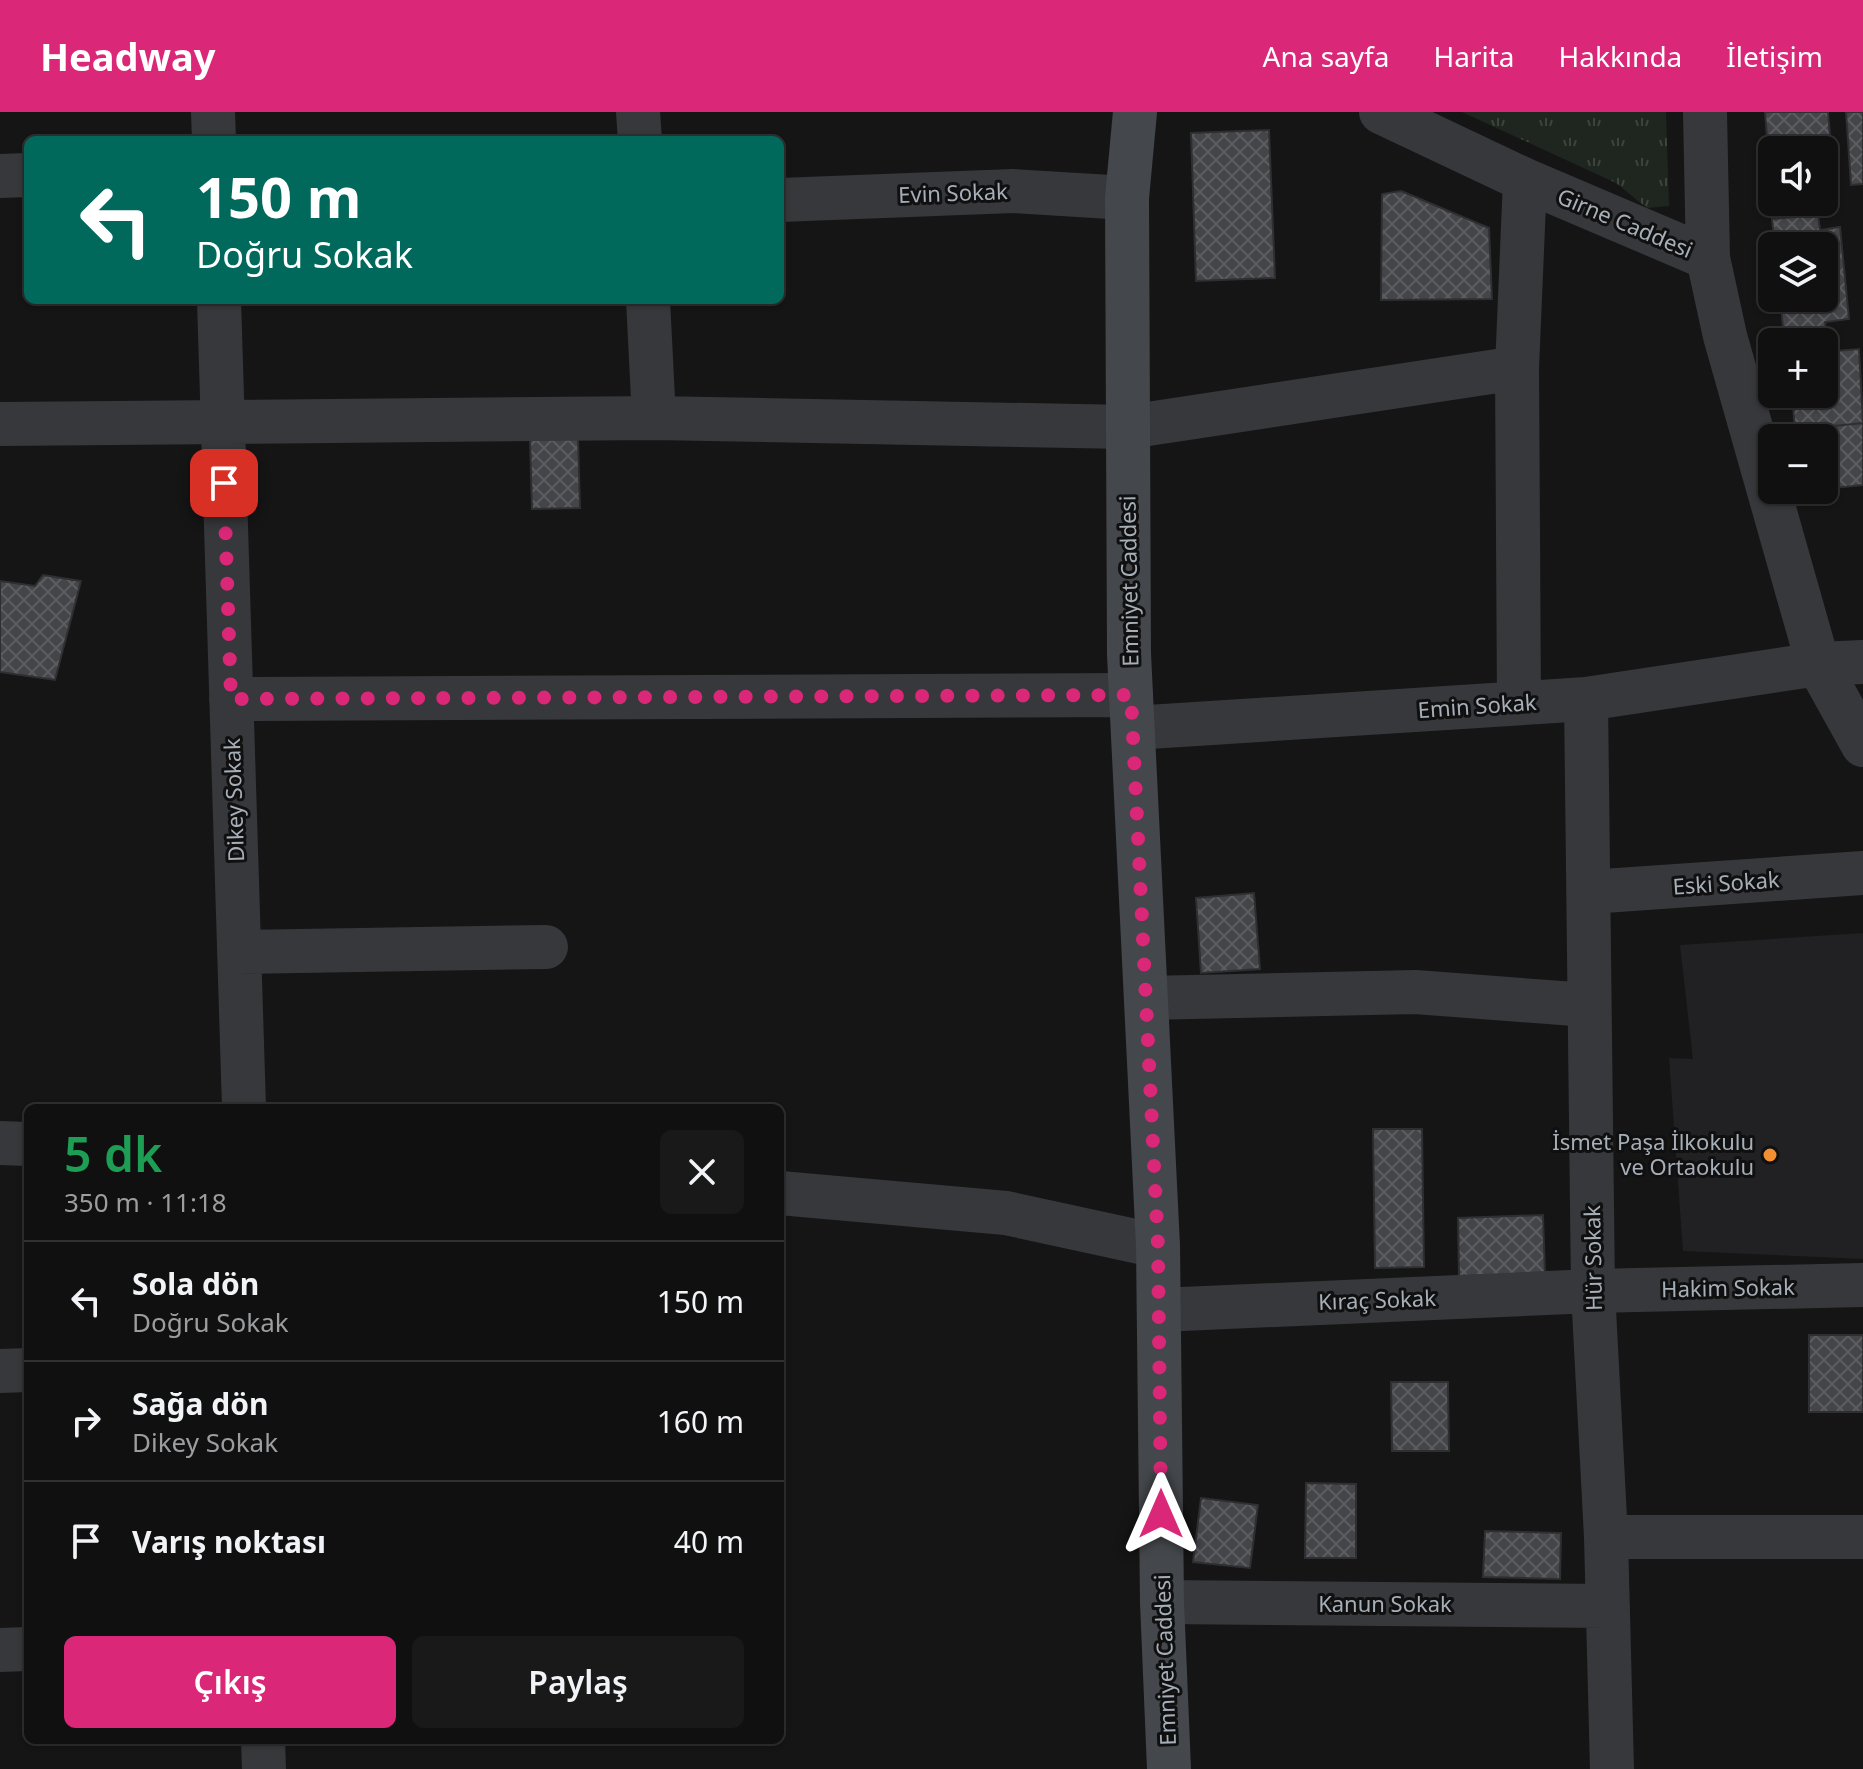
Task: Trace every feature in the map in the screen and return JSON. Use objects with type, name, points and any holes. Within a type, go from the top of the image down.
[{"type":"street","points":[[213,112],[214,136]]},
{"type":"street","points":[[638,112],[640,136]]},
{"type":"street","name":"Emniyet Caddesi","points":[[1135,112],[1127,198],[1132,711],[1158,1246],[1162,1602],[1169,1769]]},
{"type":"street","name":"Girne Caddesi","points":[[1381,112],[1525,180],[1708,258],[1725,336],[1818,664],[1863,745]]},
{"type":"street","points":[[1705,112],[1708,258]]},
{"type":"street","points":[[0,176],[24,175]]},
{"type":"street","points":[[1519,703],[1517,368],[1525,180]]},
{"type":"street","name":"Evin Sokak","points":[[784,200],[1013,191],[1127,198]]},
{"type":"street","name":"Dikey Sokak","points":[[219,304],[244,1104]]},
{"type":"street","points":[[648,304],[654,418]]},
{"type":"street","points":[[0,424],[654,418],[1128,427],[1517,368]]},
{"type":"street","name":"Emin Sokak","points":[[231,699],[1132,711],[1519,703],[1586,699],[1818,664],[1863,662]]},
{"type":"street","name":"Hür Sokak","points":[[1586,699],[1593,1291],[1606,1537],[1612,1769]]},
{"type":"street","name":"Eski Sokak","points":[[1589,892],[1863,873]]},
{"type":"street","points":[[239,952],[546,947]]},
{"type":"street","points":[[1146,998],[1415,992],[1588,1005]]},
{"type":"street","points":[[0,1143],[24,1144]]},
{"type":"street","points":[[784,1193],[1006,1213],[1158,1246]]},
{"type":"street","name":"Hakim Sokak","points":[[1593,1291],[1863,1285]]},
{"type":"street","name":"Kıraç Sokak","points":[[1160,1310],[1593,1291]]},
{"type":"street","points":[[0,1371],[24,1370]]},
{"type":"street","points":[[1606,1537],[1863,1537]]},
{"type":"street","name":"Kanun Sokak","points":[[1162,1602],[1608,1606]]},
{"type":"street","points":[[0,1650],[24,1649]]},
{"type":"street","points":[[263,1744],[264,1769]]},
{"type":"shaded area","name":"İsmet Paşa İlkokulu ve Ortaokulu","points":[[1863,933],[1863,1259],[1683,1251],[1669,1058],[1693,1059],[1680,945]]},
{"type":"green space","points":[[1462,112],[1666,112],[1669,206],[1647,208],[1616,183]]},
{"type":"building","points":[[1765,112],[1828,112],[1830,136],[1767,136]]},
{"type":"building","points":[[1846,112],[1863,112],[1863,184],[1851,185]]},
{"type":"building","points":[[1269,130],[1275,278],[1196,281],[1191,133]]},
{"type":"building","points":[[1401,191],[1489,228],[1492,299],[1381,300],[1382,194]]},
{"type":"building","points":[[1818,216],[1820,230],[1840,227],[1849,319],[1825,322],[1826,328],[1783,328],[1781,312],[1838,312],[1838,232],[1773,232],[1772,219]]},
{"type":"building","points":[[1859,349],[1863,423],[1794,424],[1793,408],[1838,408],[1838,351]]},
{"type":"building","points":[[1863,423],[1863,485],[1838,488],[1838,426]]},
{"type":"building","points":[[578,438],[580,508],[532,509],[530,439]]},
{"type":"building","points":[[43,575],[81,581],[55,680],[0,672],[0,581],[35,586]]},
{"type":"building","points":[[1254,893],[1260,969],[1201,973],[1196,898]]},
{"type":"building","points":[[1373,1129],[1422,1129],[1424,1267],[1375,1268]]},
{"type":"building","points":[[1543,1215],[1545,1274],[1459,1276],[1458,1218]]},
{"type":"building","points":[[1809,1335],[1863,1335],[1863,1412],[1809,1412]]},
{"type":"building","points":[[1391,1382],[1448,1382],[1449,1451],[1392,1451]]},
{"type":"building","points":[[1306,1483],[1356,1484],[1356,1558],[1305,1558]]},
{"type":"building","points":[[1201,1498],[1258,1505],[1250,1568],[1193,1562]]},
{"type":"building","points":[[1485,1531],[1561,1533],[1560,1579],[1483,1577]]},
{"type":"place","name":"İsmet Paşa İlkokulu ve Ortaokulu","points":[[1770,1155]]},
{"type":"route","points":[[224,483],[231,699],[1131,695],[1158,1246],[1161,1514]]}]
